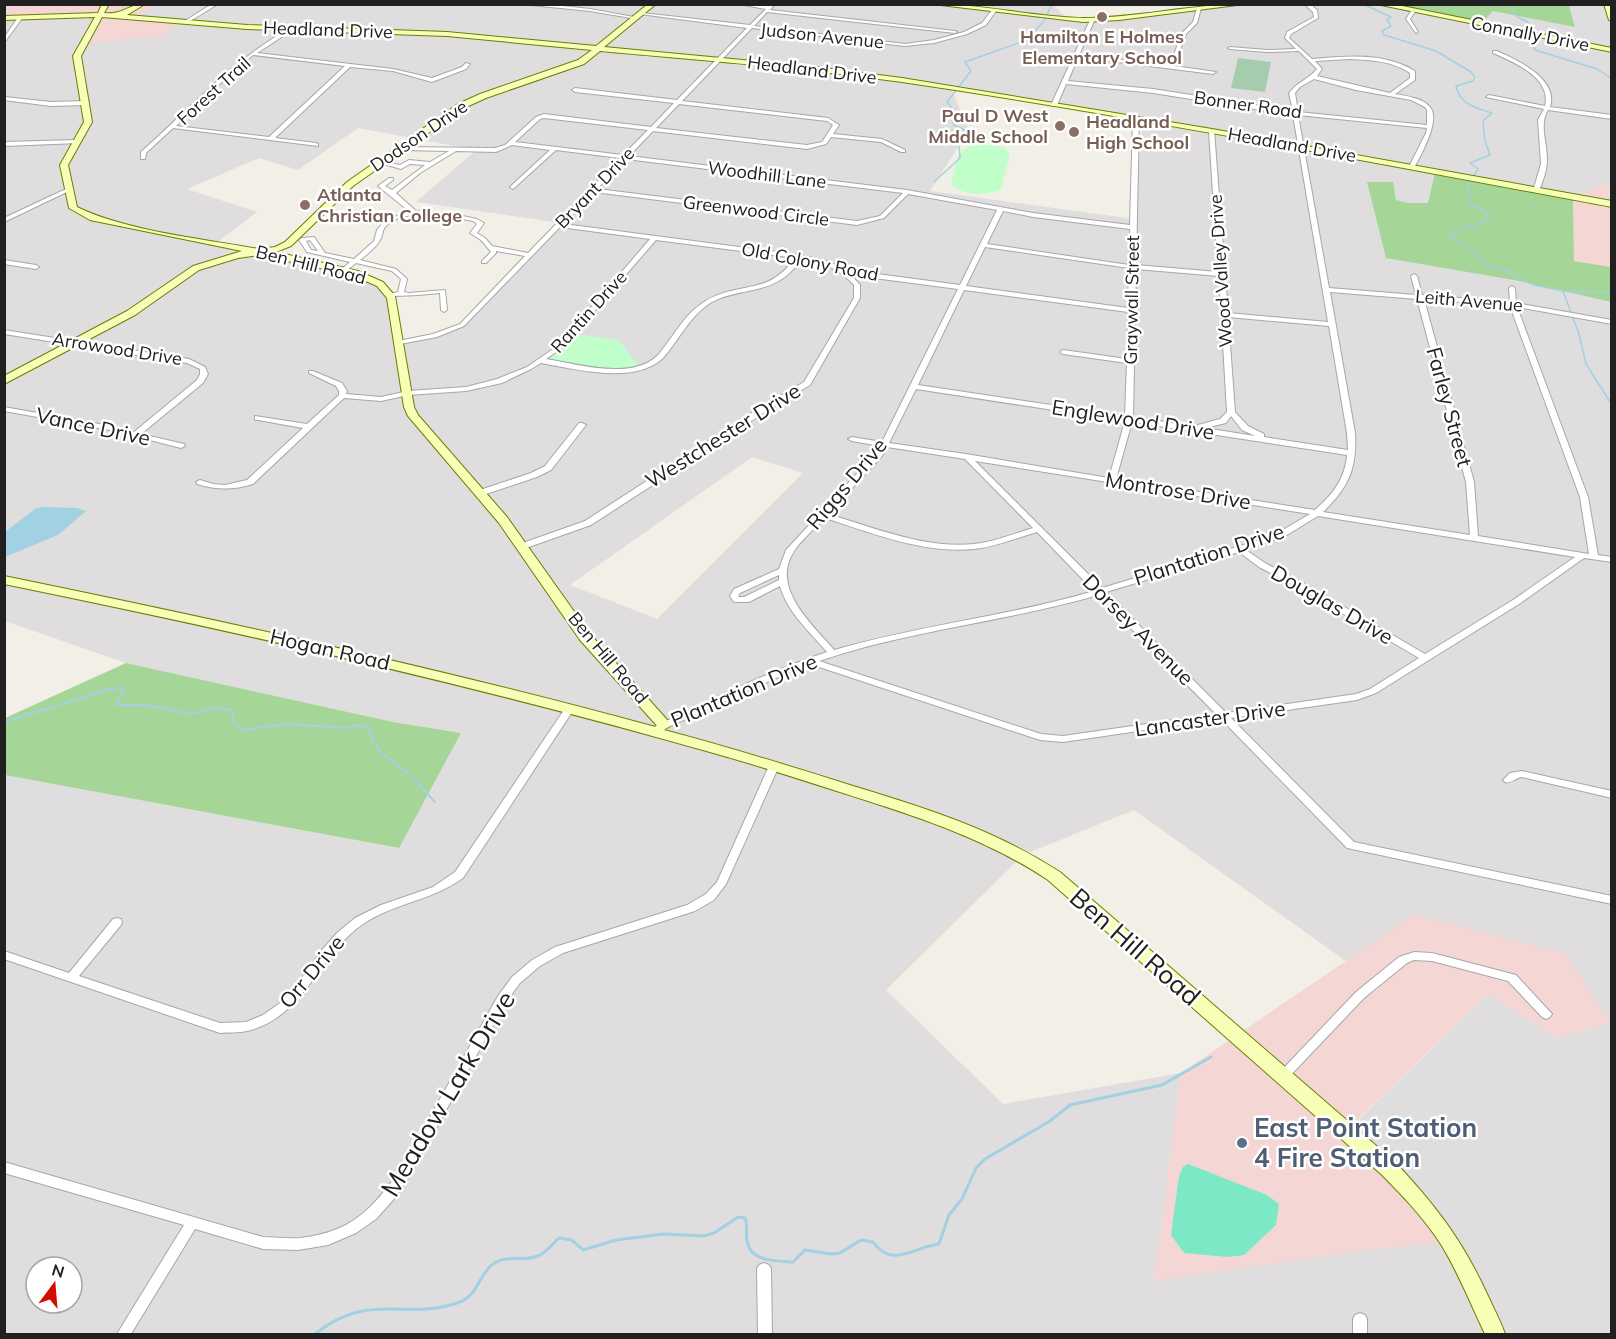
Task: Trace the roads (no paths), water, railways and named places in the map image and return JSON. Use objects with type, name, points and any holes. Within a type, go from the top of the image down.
[{"type":"street","points":[[4,220],[68,190],[64,165],[88,122],[77,56],[106,4]]},
{"type":"street","points":[[120,16],[142,4]]},
{"type":"street","points":[[185,22],[216,4]]},
{"type":"street","name":"Judson Avenue","points":[[523,4],[905,45],[924,43],[960,33],[983,24],[994,11]]},
{"type":"street","name":"Dodson Drive","points":[[4,381],[130,313],[187,274],[224,259],[277,249],[285,245],[350,184],[470,101],[574,65],[601,47],[653,4]]},
{"type":"street","points":[[741,4],[960,33]]},
{"type":"street","points":[[935,4],[1093,19],[1242,4]]},
{"type":"street","points":[[1306,4],[1315,11],[1316,18],[1287,34],[1289,41],[1320,69],[1313,77],[1422,102],[1429,108],[1428,138],[1412,168]]},
{"type":"street","name":"Connally Drive","points":[[1379,4],[1611,50]]},
{"type":"street","points":[[1607,4],[1611,20]]},
{"type":"street","name":"Bryant Drive","points":[[400,342],[435,336],[462,325],[770,8]]},
{"type":"street","points":[[1172,65],[1184,33],[1195,23],[1199,9]]},
{"type":"street","points":[[1413,12],[1408,19],[1416,32]]},
{"type":"street","name":"Headland Drive","points":[[4,18],[101,15],[292,29],[447,34],[601,47],[860,74],[1212,131],[1611,204]]},
{"type":"street","points":[[4,42],[21,17]]},
{"type":"street","points":[[1054,105],[1093,19]]},
{"type":"street","name":"Forest Trail","points":[[143,158],[143,153],[174,127],[191,107],[272,39],[292,29]]},
{"type":"street","points":[[1230,48],[1267,51],[1299,50]]},
{"type":"street","points":[[1495,52],[1523,66],[1542,82],[1550,96],[1547,108],[1540,119],[1546,167],[1536,190]]},
{"type":"street","points":[[255,54],[349,64],[432,80],[464,68],[468,64]]},
{"type":"street","points":[[1078,56],[1172,65],[1213,72]]},
{"type":"street","points":[[1312,60],[1366,59],[1398,64],[1415,74],[1413,79],[1392,94]]},
{"type":"street","points":[[271,140],[349,64]]},
{"type":"street","name":"Plantation Drive","points":[[659,728],[832,653],[889,638],[1049,606],[1240,549],[1284,533],[1317,513],[1331,500],[1343,484],[1350,469],[1352,453],[1351,433],[1292,90],[1313,77]]},
{"type":"street","name":"Bonner Road","points":[[1066,82],[1153,91],[1295,113],[1430,127]]},
{"type":"street","points":[[510,143],[538,118],[544,116],[807,147],[822,144],[836,125],[828,120],[575,90]]},
{"type":"street","points":[[4,98],[51,104],[86,103]]},
{"type":"street","points":[[1489,98],[1611,117]]},
{"type":"street","name":"Graywall Street","points":[[1112,480],[1129,419],[1136,118]]},
{"type":"street","points":[[174,127],[316,145]]},
{"type":"street","name":"Wood Valley Drive","points":[[1212,131],[1231,412]]},
{"type":"street","points":[[830,135],[882,141],[903,151]]},
{"type":"street","points":[[4,144],[77,142]]},
{"type":"street","name":"Woodhill Lane","points":[[402,148],[496,150],[510,143],[907,192],[1001,209],[1133,227]]},
{"type":"street","points":[[513,187],[554,148]]},
{"type":"street","points":[[392,194],[418,172],[454,150]]},
{"type":"street","points":[[390,165],[401,167],[409,162],[431,164]]},
{"type":"street","points":[[391,179],[381,186],[416,214]]},
{"type":"street","name":"Ben Hill Road","points":[[68,190],[74,208],[93,218],[344,270],[369,278],[396,294],[409,407],[413,416],[523,546],[585,637],[659,728],[975,831],[1035,862],[1388,1168],[1413,1194],[1448,1240],[1465,1269],[1495,1335]]},
{"type":"street","name":"Greenwood Circle","points":[[594,190],[857,223],[882,218],[907,192]]},
{"type":"street","name":"Riggs Drive","points":[[781,571],[789,552],[885,444],[1001,209]]},
{"type":"street","points":[[344,270],[378,241],[383,226],[416,214],[432,213],[475,220],[481,223],[473,233],[492,248],[530,255]]},
{"type":"street","name":"Old Colony Road","points":[[560,225],[800,257],[825,262],[845,272],[1131,310]]},
{"type":"street","name":"Rantin Drive","points":[[342,396],[381,399],[408,393],[446,392],[479,386],[516,374],[543,361],[561,346],[655,237]]},
{"type":"street","points":[[984,244],[1021,252],[1132,267],[1221,274]]},
{"type":"street","points":[[285,245],[286,254],[293,258]]},
{"type":"street","points":[[224,246],[229,250],[229,255],[224,259]]},
{"type":"street","points":[[484,262],[494,252],[492,248]]},
{"type":"street","points":[[322,252],[400,273],[404,279],[396,294],[409,295],[443,291],[444,310]]},
{"type":"street","points":[[543,361],[614,371],[648,366],[660,358],[702,306],[723,296],[776,281],[789,273],[800,257]]},
{"type":"street","points":[[4,262],[36,267]]},
{"type":"street","name":"Westchester Drive","points":[[523,546],[588,523],[807,383],[857,298],[859,292],[857,285],[845,272]]},
{"type":"street","name":"Farley Street","points":[[1414,276],[1470,482],[1474,538]]},
{"type":"street","points":[[1512,288],[1513,304],[1584,497],[1594,557]]},
{"type":"street","name":"Leith Avenue","points":[[1326,290],[1513,304],[1611,322]]},
{"type":"street","points":[[1224,315],[1332,324]]},
{"type":"street","name":"Arrowood Drive","points":[[4,332],[189,361],[203,368],[204,374],[200,381],[136,434]]},
{"type":"street","points":[[1063,352],[1130,361]]},
{"type":"street","points":[[200,482],[220,489],[231,489],[250,482],[342,396],[343,391],[339,385],[311,372]]},
{"type":"street","name":"Englewood Drive","points":[[913,387],[1352,453]]},
{"type":"street","name":"Vance Drive","points":[[4,409],[136,434],[181,446]]},
{"type":"street","points":[[1162,424],[1208,426],[1223,421],[1231,412],[1245,428],[1274,441]]},
{"type":"street","points":[[258,418],[310,427]]},
{"type":"street","points":[[480,493],[548,468],[582,425]]},
{"type":"street","name":"Montrose Drive","points":[[852,439],[1611,560]]},
{"type":"street","name":"Dorsey Avenue","points":[[966,456],[1351,845],[1611,900]]},
{"type":"street","points":[[823,515],[903,538],[959,546],[983,545],[1038,530]]},
{"type":"street","name":"Douglas Drive","points":[[1240,549],[1262,565],[1425,658]]},
{"type":"street","name":"Lancaster Drive","points":[[810,661],[1052,739],[1224,717],[1357,697],[1373,691],[1516,602],[1581,555]]},
{"type":"street","points":[[782,582],[746,600],[737,600],[734,596],[737,591],[781,571],[782,582],[789,600],[832,653]]},
{"type":"street","name":"Hogan Road","points":[[4,580],[250,632],[569,709],[659,728]]},
{"type":"street","name":"Orr Drive","points":[[4,955],[220,1028],[246,1028],[272,1017],[290,1003],[334,944],[356,922],[389,904],[440,889],[459,875],[569,709]]},
{"type":"street","name":"Meadow Lark Drive","points":[[4,1167],[263,1244],[293,1246],[315,1243],[336,1236],[374,1214],[400,1184],[502,999],[516,980],[536,963],[560,950],[691,908],[711,897],[721,884],[774,766]]},
{"type":"street","points":[[1508,780],[1513,775],[1522,774],[1611,795]]},
{"type":"street","points":[[71,978],[117,921]]},
{"type":"street","points":[[1282,1076],[1360,995],[1402,960],[1414,956],[1432,957],[1512,978],[1546,1014]]},
{"type":"street","points":[[124,1335],[192,1222]]},
{"type":"street","points":[[764,1269],[765,1335]]},
{"type":"street","points":[[1360,1319],[1360,1335]]},
{"type":"water","points":[[42,507],[77,508],[86,511],[58,535],[5,557],[5,532],[35,509]]},
{"type":"waterway","points":[[934,182],[960,158],[959,144],[969,137],[967,131],[954,125],[949,109],[951,107],[947,102],[971,71],[965,62],[1027,40],[1044,21],[1052,4]]},
{"type":"waterway","points":[[1363,4],[1391,17],[1387,20],[1391,26],[1382,31],[1384,35],[1436,51],[1471,72],[1475,77],[1473,81],[1456,86],[1461,98],[1470,105],[1492,113],[1483,121],[1485,141],[1490,155],[1470,163],[1478,169],[1466,187],[1470,194],[1468,202],[1488,214],[1488,220],[1457,230],[1450,235],[1487,265],[1510,272],[1519,279],[1534,285],[1563,291]]},
{"type":"waterway","points":[[1510,4],[1517,17],[1528,22],[1529,32]]},
{"type":"waterway","points":[[1529,36],[1527,37],[1535,50],[1597,69],[1612,79]]},
{"type":"waterway","points":[[1563,291],[1612,293]]},
{"type":"waterway","points":[[1563,291],[1579,334],[1586,364],[1612,405]]},
{"type":"waterway","points":[[4,722],[106,690],[123,687],[124,690],[116,705],[147,705],[190,714],[215,708],[230,709],[234,715],[232,723],[244,730],[287,724],[345,728],[361,725],[370,729],[372,738],[380,751],[406,771],[435,802]]},
{"type":"waterway","points":[[315,1334],[353,1313],[388,1309],[422,1309],[460,1302],[471,1295],[484,1273],[493,1264],[504,1259],[533,1258],[546,1251],[559,1238],[572,1240],[583,1250],[616,1240],[664,1234],[704,1236],[714,1233],[738,1217],[745,1218],[749,1248],[759,1257],[772,1260],[793,1262],[805,1250],[840,1253],[861,1240],[873,1242],[880,1250],[896,1255],[939,1244],[949,1215],[962,1199],[976,1168],[985,1159],[1050,1121],[1070,1105],[1162,1085],[1211,1057]]},
{"type":"place","name":"Hamilton E Holmes Elementary School","points":[[1102,17]]},
{"type":"place","name":"Paul D West Middle School","points":[[1060,126]]},
{"type":"place","name":"Headland High School","points":[[1074,132]]},
{"type":"place","name":"Atlanta Christian College","points":[[305,205]]},
{"type":"place","name":"East Point Station 4 Fire Station","points":[[1242,1143]]}]
